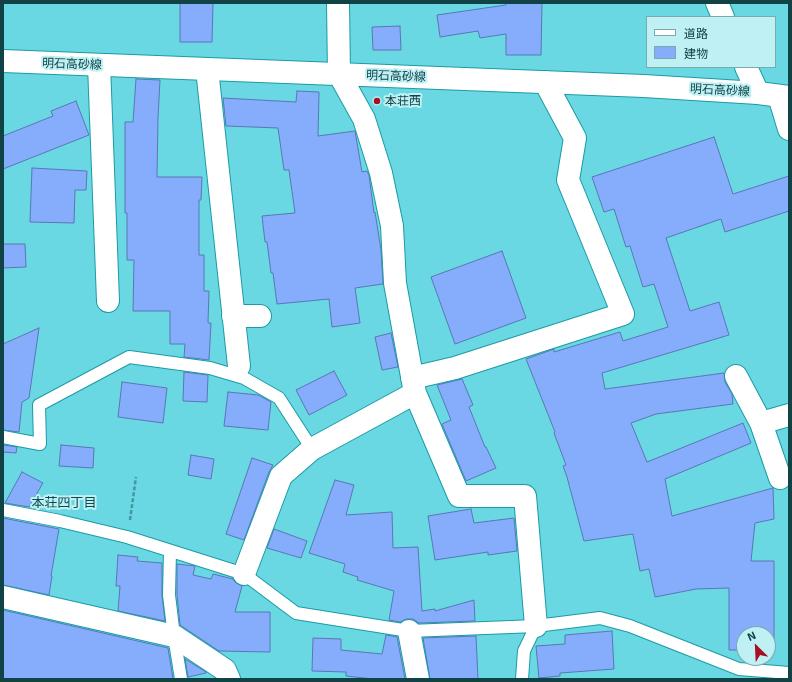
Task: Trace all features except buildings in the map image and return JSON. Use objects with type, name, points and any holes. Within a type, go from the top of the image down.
[{"type":"street","points":[[338,3],[338,74],[364,119],[381,174],[392,226],[395,283],[413,385],[458,496],[525,496],[536,626]]},
{"type":"street","points":[[717,3],[723,16]]},
{"type":"street","name":"明石高砂線","points":[[3,61],[545,82],[758,93],[784,96]]},
{"type":"street","points":[[99,65],[108,301]]},
{"type":"street","points":[[746,68],[758,93]]},
{"type":"street","points":[[207,69],[239,366]]},
{"type":"street","points":[[244,574],[282,476],[312,449],[413,385],[455,368],[623,314],[568,180],[574,138],[545,82]]},
{"type":"street","points":[[784,96],[789,129]]},
{"type":"street","points":[[233,316],[260,316]]},
{"type":"street","points":[[736,376],[761,423],[780,478]]},
{"type":"street","points":[[761,423],[789,415]]},
{"type":"street","points":[[3,597],[174,636],[225,670],[229,679]]},
{"type":"street","points":[[410,631],[418,679]]},
{"type":"lane","points":[[3,437],[40,444],[39,405],[128,358],[210,368],[244,378],[280,398],[312,449]]},
{"type":"lane","points":[[3,510],[60,521],[127,537],[244,574],[296,613],[410,631],[536,626],[600,618],[630,626],[739,668],[789,673]]},
{"type":"lane","points":[[170,551],[169,595],[181,679]]},
{"type":"lane","points":[[522,679],[524,651],[536,626]]},
{"type":"path","points":[[127,537],[136,477]]},
{"type":"place","name":"本荘西","points":[[377,101]]},
{"type":"district","name":"本荘四丁目","points":[[64,503]]}]
